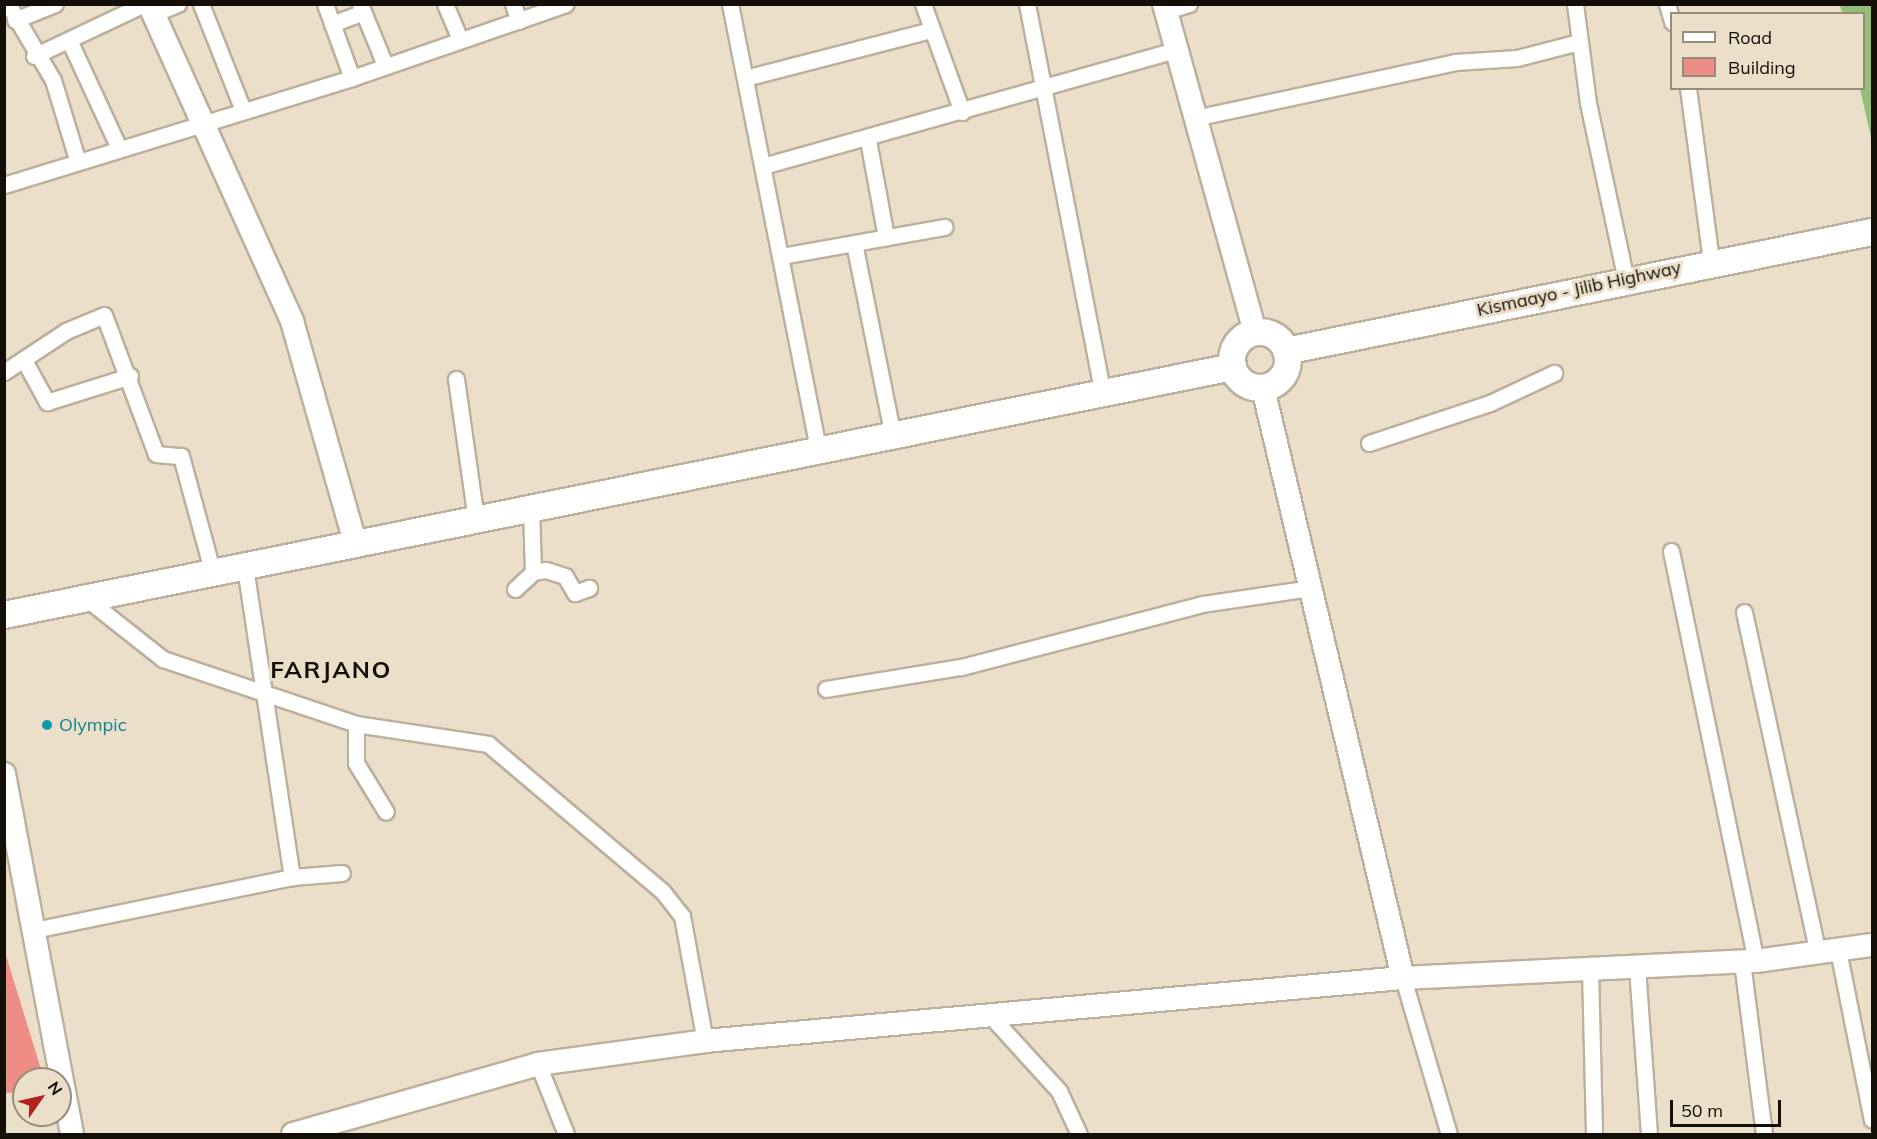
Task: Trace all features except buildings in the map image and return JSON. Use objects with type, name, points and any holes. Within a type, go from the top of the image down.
[{"type":"main road","name":"Kismaayo - Jilib Highway","points":[[1286,351],[1711,261],[1872,232]]},
{"type":"main road","points":[[1255,333],[1275,337],[1286,351],[1282,376],[1263,388],[1242,382],[1233,367],[1238,343],[1255,333]]},
{"type":"main road","points":[[4,615],[476,520],[892,432],[1102,390],[1233,367]]},
{"type":"street","points":[[8,4],[34,56],[53,80],[77,159]]},
{"type":"street","points":[[15,20],[55,4]]},
{"type":"street","points":[[34,56],[149,8],[178,4]]},
{"type":"street","points":[[201,4],[243,110]]},
{"type":"street","points":[[325,4],[352,78]]},
{"type":"street","points":[[445,4],[460,40]]},
{"type":"street","points":[[513,4],[519,21]]},
{"type":"street","points":[[4,185],[77,159],[352,78],[566,4]]},
{"type":"street","points":[[746,4],[730,6],[818,448]]},
{"type":"street","points":[[923,4],[962,112]]},
{"type":"street","points":[[1027,4],[1046,87],[1102,390]]},
{"type":"street","points":[[1189,4],[1165,8],[1199,117],[1255,333]]},
{"type":"street","points":[[1575,4],[1579,42],[1626,280]]},
{"type":"street","points":[[149,8],[200,124],[292,321],[356,544]]},
{"type":"street","points":[[332,24],[362,8],[385,65]]},
{"type":"street","points":[[745,78],[932,30]]},
{"type":"street","points":[[69,40],[118,147]]},
{"type":"street","points":[[1199,117],[1455,62],[1516,58],[1579,42]]},
{"type":"street","points":[[763,165],[868,140],[1178,49]]},
{"type":"street","points":[[1688,90],[1711,261]]},
{"type":"street","points":[[868,140],[886,237]]},
{"type":"street","points":[[781,256],[944,227]]},
{"type":"street","points":[[854,243],[892,432]]},
{"type":"street","points":[[4,372],[25,362],[66,331],[104,315],[130,376],[156,454],[181,456],[213,574]]},
{"type":"street","points":[[25,362],[47,402],[130,376]]},
{"type":"street","points":[[1369,443],[1490,403],[1554,373]]},
{"type":"street","points":[[456,379],[476,520]]},
{"type":"street","points":[[1263,388],[1403,978],[1449,1134]]},
{"type":"street","points":[[515,589],[533,572],[531,508]]},
{"type":"street","points":[[1671,551],[1749,961],[1764,1134]]},
{"type":"street","points":[[245,567],[260,690],[292,877]]},
{"type":"street","points":[[533,572],[565,576],[575,593],[589,588]]},
{"type":"street","points":[[826,688],[961,668],[1202,604],[1311,588]]},
{"type":"street","points":[[87,599],[163,659],[356,724],[488,744],[663,892],[682,916],[705,1041]]},
{"type":"street","points":[[1744,612],[1872,1120]]},
{"type":"street","points":[[356,724],[356,763],[386,812]]},
{"type":"street","points":[[5,776],[72,1134]]},
{"type":"street","points":[[34,930],[292,877],[342,873]]},
{"type":"street","points":[[293,1134],[538,1064],[705,1041],[988,1013],[1403,978],[1749,961],[1872,945]]},
{"type":"street","points":[[1637,967],[1649,1134]]},
{"type":"street","points":[[1590,969],[1594,1134]]},
{"type":"street","points":[[988,1013],[1059,1091],[1079,1134]]},
{"type":"street","points":[[538,1064],[566,1134]]},
{"type":"green space","points":[[1840,5],[1872,5],[1872,142],[1860,90],[1865,90],[1865,12],[1842,12]]},
{"type":"place","name":"Olympic","points":[[47,725]]},
{"type":"district","name":"FARJANO","points":[[331,670]]}]
